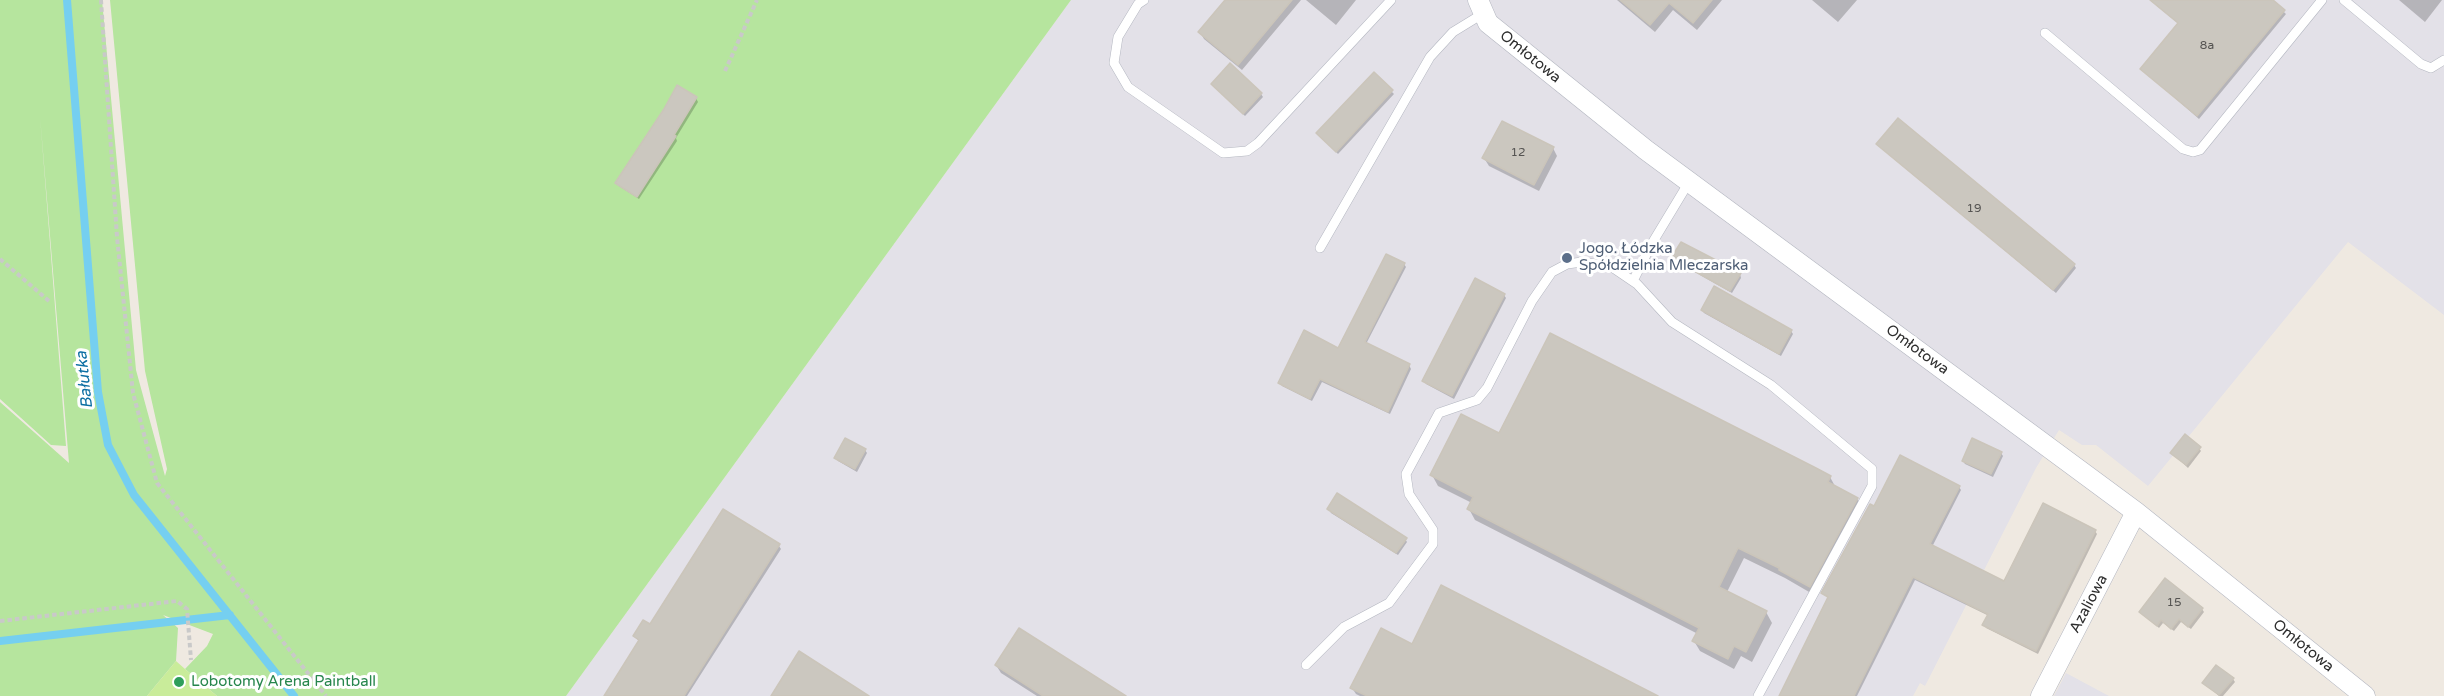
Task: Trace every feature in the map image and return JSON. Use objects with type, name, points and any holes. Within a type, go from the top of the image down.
[{"type":"street","name":"Omłotowa","points":[[1481,7],[1488,23],[1646,150],[2136,512],[2365,696]]},
{"type":"street","name":"Azaliowa","points":[[2041,696],[2136,512]]},
{"type":"lane","points":[[1144,0],[1138,4],[1118,38],[1114,63],[1128,87],[1223,153],[1248,151],[1257,143],[1391,0]]},
{"type":"lane","points":[[2045,33],[2182,149],[2193,152],[2200,150],[2322,0]]},
{"type":"lane","points":[[2344,0],[2421,64],[2431,68],[2444,60]]},
{"type":"lane","points":[[1320,248],[1430,57],[1481,7]]},
{"type":"lane","points":[[1633,281],[1651,245],[1689,182]]},
{"type":"lane","points":[[1306,665],[1344,627],[1389,603],[1433,544],[1434,530],[1409,494],[1406,474],[1439,413],[1477,400],[1487,388],[1532,301],[1551,272],[1567,264],[1582,262],[1612,267],[1633,281],[1672,322],[1772,384],[1872,469],[1872,486],[1758,696]]},
{"type":"path","points":[[101,0],[117,237],[133,393],[157,483],[326,696]]},
{"type":"path","points":[[725,71],[757,0]]},
{"type":"path","points":[[0,259],[49,301]]},
{"type":"path","points":[[0,621],[177,601],[187,609],[191,660]]},
{"type":"shaded area","points":[[1071,0],[2444,0],[2444,315],[2348,242],[2148,486],[2096,445],[2082,445],[2059,430],[2036,468],[1925,686],[1920,683],[1913,696],[566,696]]},
{"type":"shaded area","points":[[2066,673],[2109,696],[2054,696]]},
{"type":"green space","points":[[0,0],[102,0],[136,370],[165,476],[167,469],[145,371],[110,0],[1071,0],[566,696],[217,696],[185,669],[207,646],[213,634],[163,615],[178,628],[176,661],[147,696],[0,696],[0,402],[69,463],[40,116],[66,446],[51,445],[0,399]]},
{"type":"green space","name":"Lobotomy Arena Paintball","points":[[176,661],[185,669],[217,696],[147,696]]},
{"type":"building","points":[[1225,0],[1292,0],[1238,65],[1198,32]]},
{"type":"building","points":[[1620,0],[1712,0],[1693,23],[1669,3],[1650,25]]},
{"type":"building","points":[[2150,0],[2273,0],[2285,10],[2197,116],[2140,69],[2178,23]]},
{"type":"building","points":[[1230,63],[1262,93],[1243,114],[1211,84]]},
{"type":"building","points":[[1374,72],[1393,90],[1336,152],[1316,133]]},
{"type":"building","points":[[677,85],[697,97],[674,135],[676,136],[637,197],[615,183],[664,109]]},
{"type":"building","points":[[1898,118],[2075,264],[2053,290],[1876,144]]},
{"type":"building","points":[[1502,121],[1554,147],[1534,185],[1482,158]]},
{"type":"building","points":[[1681,242],[1741,273],[1730,291],[1671,258]]},
{"type":"building","points":[[1386,254],[1405,263],[1365,342],[1410,364],[1388,412],[1320,379],[1310,399],[1278,383],[1304,330],[1338,348]]},
{"type":"building","points":[[1475,278],[1505,294],[1452,396],[1422,381]]},
{"type":"building","points":[[1714,286],[1792,330],[1779,354],[1701,310]]},
{"type":"building","points":[[1550,333],[1831,476],[1828,482],[1858,498],[1810,587],[1779,568],[1738,548],[1719,587],[1767,611],[1746,652],[1734,646],[1728,659],[1692,641],[1699,628],[1467,509],[1473,497],[1430,475],[1461,414],[1499,433]]},
{"type":"building","points":[[2185,434],[2201,447],[2186,465],[2170,453]]},
{"type":"building","points":[[845,438],[866,449],[855,469],[834,458]]},
{"type":"building","points":[[1972,438],[2002,452],[1991,474],[1962,461]]},
{"type":"building","points":[[1900,455],[1960,486],[1930,544],[2004,581],[2043,503],[2096,530],[2036,651],[1982,625],[1988,614],[1913,577],[1854,696],[1779,696],[1828,597],[1821,593],[1870,504],[1874,506]]},
{"type":"building","points":[[1337,493],[1407,538],[1396,553],[1327,509]]},
{"type":"building","points":[[723,509],[780,544],[684,696],[604,696],[639,640],[633,636],[643,620],[650,624]]},
{"type":"building","points":[[2165,578],[2203,608],[2188,627],[2179,619],[2171,629],[2161,620],[2157,626],[2139,612]]},
{"type":"building","points":[[1441,585],[1658,696],[1367,696],[1350,688],[1381,628],[1412,644]]},
{"type":"building","points":[[1019,628],[1126,696],[1043,696],[995,665]]},
{"type":"building","points":[[799,651],[869,696],[771,696]]},
{"type":"building","points":[[2216,665],[2234,678],[2219,695],[2202,683]]},
{"type":"waterway","name":"Bałutka","points":[[67,0],[98,392],[108,445],[134,495],[294,696]]},
{"type":"waterway","points":[[0,641],[230,615]]},
{"type":"place","name":"Jogo. Łódzka Spółdzielnia Mleczarska","points":[[1567,258]]},
{"type":"place","name":"Lobotomy Arena Paintball","points":[[179,682]]}]
